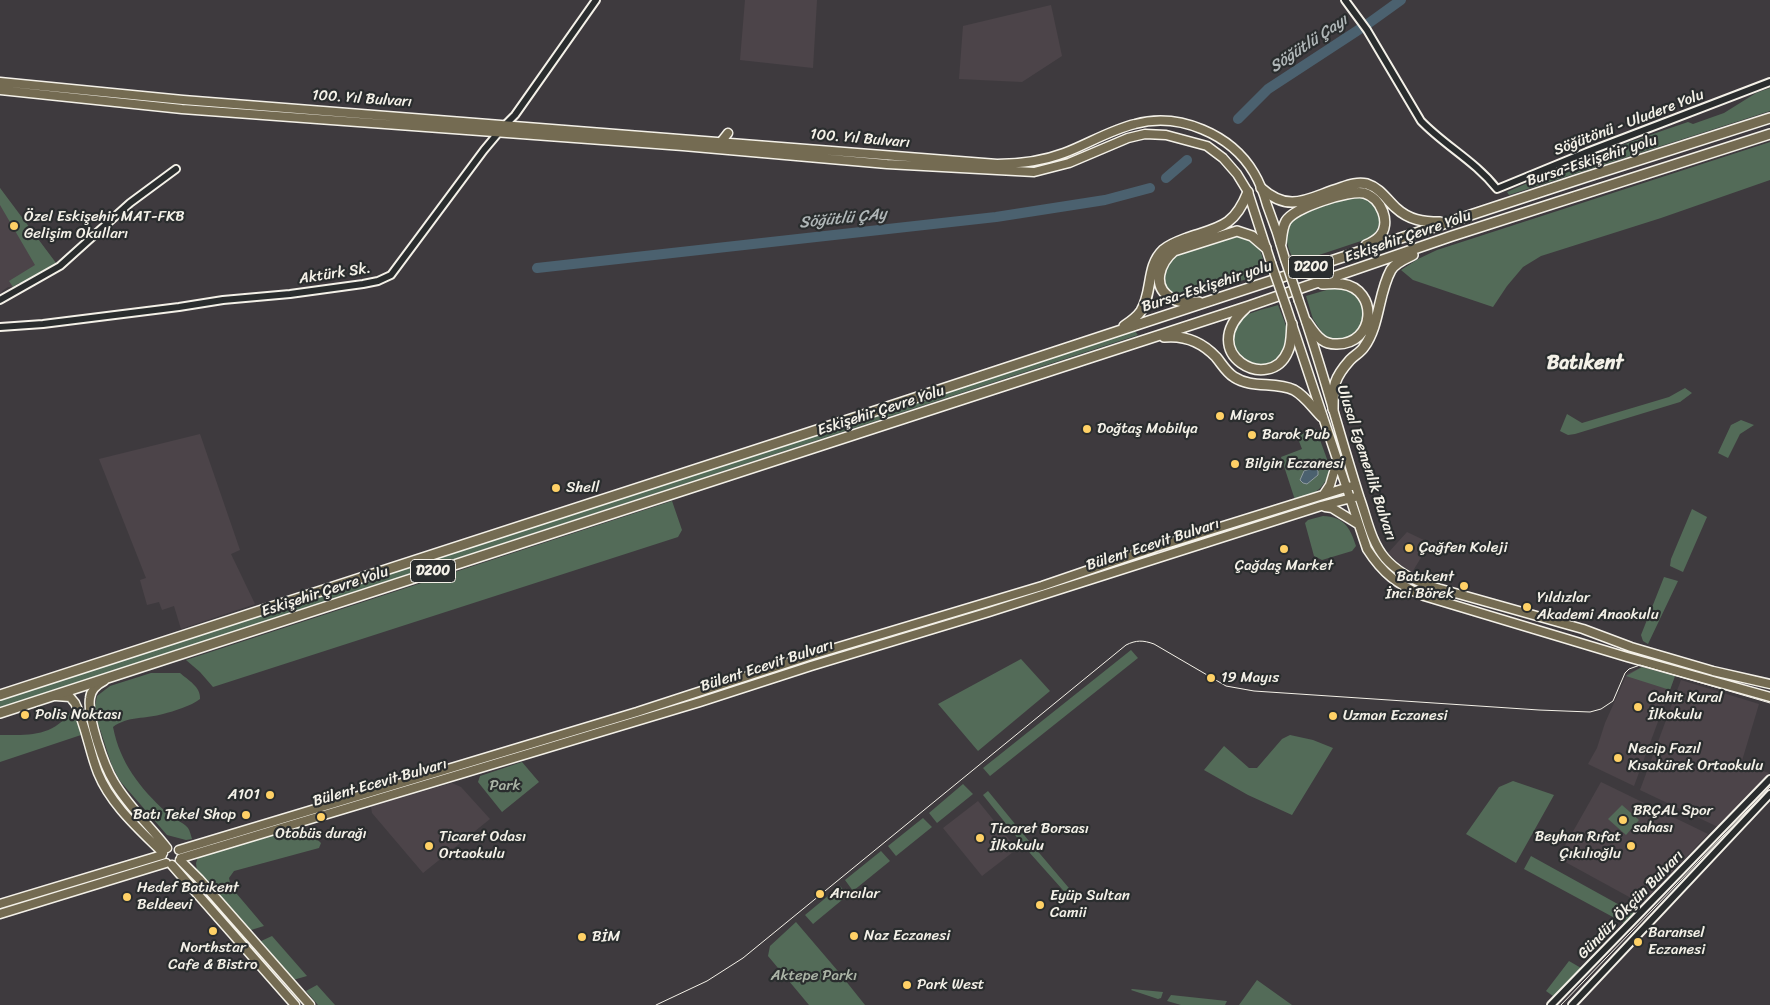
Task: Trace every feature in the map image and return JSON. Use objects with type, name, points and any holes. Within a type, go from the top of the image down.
[{"type":"highway","name":"Bursa-Eskişehir yolu","points":[[854,418],[1352,253],[1770,118]]},
{"type":"highway","name":"Eskişehir Çevre Yolu","points":[[0,713],[1249,306],[1452,236],[1770,134]]},
{"type":"highway","points":[[1261,188],[1279,201],[1298,203],[1352,184],[1367,184],[1379,190],[1404,215],[1424,222],[1447,222]]},
{"type":"highway","points":[[1120,330],[1141,312],[1150,288],[1152,268],[1156,258],[1164,249],[1174,242],[1226,225],[1242,206],[1248,192]]},
{"type":"highway","points":[[1281,243],[1286,221],[1300,209],[1359,192],[1366,194],[1380,205],[1385,222],[1380,236],[1352,253]]},
{"type":"highway","points":[[1211,300],[1197,302],[1178,301],[1167,294],[1159,279],[1161,267],[1167,257],[1174,251],[1237,231],[1252,236],[1266,248]]},
{"type":"highway","points":[[1333,409],[1333,387],[1351,359],[1364,347],[1391,270],[1399,262],[1452,236]]},
{"type":"highway","points":[[1307,322],[1322,340],[1331,344],[1342,344],[1353,341],[1358,337],[1368,319],[1367,304],[1354,288],[1341,284],[1314,284]]},
{"type":"highway","points":[[1249,306],[1232,324],[1228,336],[1230,350],[1238,361],[1246,367],[1269,369],[1280,363],[1288,351],[1292,324]]},
{"type":"highway","points":[[1146,339],[1175,336],[1199,343],[1215,356],[1234,378],[1257,385],[1282,386],[1294,390],[1302,395],[1322,417]]},
{"type":"highway","name":"Eskişehir Çevre Yolu","points":[[0,695],[854,418]]},
{"type":"main road","name":"100. Yıl Bulvarı","points":[[0,82],[183,100],[505,124],[721,146]]},
{"type":"main road","name":"100. Yıl Bulvarı","points":[[0,90],[182,109],[996,167]]},
{"type":"main road","name":"Ulusal Egemenlik Bulvarı","points":[[996,167],[1041,160],[1064,153],[1116,130],[1137,123],[1163,121],[1191,125],[1212,134],[1228,144],[1254,173],[1261,188],[1307,322],[1355,485],[1374,540],[1384,558],[1414,580],[1583,629],[1632,647],[1704,668],[1770,684]]},
{"type":"main road","points":[[718,133],[721,146]]},
{"type":"main road","points":[[721,146],[728,133]]},
{"type":"main road","name":"Ulusal Egemenlik Bulvarı","points":[[996,167],[1034,172],[1040,171],[1069,163],[1128,138],[1145,134],[1166,135],[1206,146],[1223,158],[1237,174],[1248,192],[1358,524],[1367,549],[1384,572],[1394,581],[1424,596],[1627,657],[1770,697]]},
{"type":"main road","points":[[1324,494],[1330,485],[1337,462]]},
{"type":"main road","name":"Bülent Ecevit Bulvarı","points":[[180,856],[812,655],[1042,586],[1156,547],[1355,485]]},
{"type":"main road","name":"Bülent Ecevit Bulvarı","points":[[180,856],[700,702],[811,666],[998,610],[1321,506],[1359,496]]},
{"type":"main road","points":[[1321,506],[1332,508],[1358,524]]},
{"type":"main road","points":[[114,675],[94,688],[90,699],[92,722],[101,755],[114,784],[164,852],[169,864],[295,1005]]},
{"type":"main road","points":[[51,696],[70,697],[75,703],[98,772],[107,791],[121,810],[164,852]]},
{"type":"main road","points":[[0,904],[176,847],[180,856],[199,879],[310,1005]]},
{"type":"main road","points":[[0,914],[169,864],[180,856]]},
{"type":"street","name":"Aktürk Sk.","points":[[0,327],[43,324],[378,281],[391,274],[505,124],[515,115],[596,0]]},
{"type":"street","name":"Söğütönü - Uludere Yolu","points":[[1345,0],[1367,30],[1421,121],[1481,171],[1497,189],[1587,152],[1770,82]]},
{"type":"street","points":[[0,300],[60,266],[130,203],[176,168]]},
{"type":"street","name":"Gündüz Ökçün Bulvarı","points":[[1551,1005],[1770,779]]},
{"type":"street","name":"Gündüz Ökçün Bulvarı","points":[[1572,1005],[1770,794]]},
{"type":"shaded area","points":[[745,0],[817,0],[813,68],[740,60]]},
{"type":"shaded area","points":[[1051,5],[1062,56],[1022,82],[959,79],[963,26]]},
{"type":"shaded area","name":"Özel Eskişehir MAT-FKB Gelişim Okulları","points":[[0,188],[56,263],[22,283],[8,287],[0,295]]},
{"type":"shaded area","points":[[200,434],[240,550],[231,554],[255,604],[181,629],[174,606],[162,610],[159,602],[147,605],[140,580],[146,578],[99,459]]},
{"type":"shaded area","name":"Çağfen Koleji","points":[[1407,532],[1430,543],[1411,574],[1388,553]]},
{"type":"shaded area","points":[[1642,667],[1675,676],[1634,786],[1588,764],[1597,748],[1605,723],[1627,674]]},
{"type":"shaded area","points":[[1681,680],[1759,704],[1741,764],[1769,773],[1718,827],[1640,790]]},
{"type":"shaded area","name":"Beyhan Rıfat Çıkılıoğlu","points":[[1601,782],[1708,834],[1642,904],[1558,858]]},
{"type":"shaded area","name":"Ticaret Odası Ortaokulu","points":[[452,783],[461,787],[490,819],[423,873],[372,813],[371,806]]},
{"type":"shaded area","name":"Ticaret Borsası İlkokulu","points":[[978,801],[1017,849],[982,876],[943,828]]},
{"type":"green space","points":[[1770,88],[1770,111],[1509,195],[1507,192],[1642,138],[1688,122],[1693,124],[1724,113],[1756,93]]},
{"type":"green space","points":[[1770,142],[1770,180],[1661,218],[1541,256],[1523,267],[1493,307],[1413,280],[1401,270],[1437,250]]},
{"type":"green space","points":[[0,188],[56,263],[13,287],[9,281],[35,265],[0,205]]},
{"type":"green space","points":[[1360,196],[1377,206],[1381,221],[1373,237],[1295,263],[1286,236],[1287,230],[1294,218],[1301,213],[1351,197]]},
{"type":"green space","points":[[1241,236],[1252,241],[1260,250],[1264,273],[1191,298],[1179,298],[1168,289],[1165,278],[1166,272],[1171,260],[1176,256],[1232,237]]},
{"type":"green space","points":[[1330,289],[1346,289],[1355,294],[1363,309],[1360,327],[1347,339],[1337,341],[1326,338],[1313,319],[1306,296]]},
{"type":"green space","points":[[1278,305],[1288,338],[1286,351],[1275,362],[1260,366],[1252,365],[1240,356],[1236,349],[1232,339],[1234,327],[1245,316]]},
{"type":"green space","points":[[1134,330],[1138,335],[0,708],[0,700]]},
{"type":"green space","points":[[1685,388],[1692,393],[1680,402],[1575,434],[1568,435],[1560,431],[1567,414],[1582,423],[1669,397]]},
{"type":"green space","points":[[1741,420],[1754,425],[1740,434],[1728,458],[1718,453],[1731,425]]},
{"type":"green space","points":[[1316,429],[1331,470],[1325,483],[1318,490],[1295,500],[1281,457],[1302,449],[1297,436]]},
{"type":"green space","points":[[672,501],[682,530],[678,537],[213,687],[186,660]]},
{"type":"green space","points":[[1692,509],[1707,517],[1683,572],[1670,566],[1671,559]]},
{"type":"green space","points":[[1323,516],[1336,518],[1345,524],[1356,546],[1352,551],[1322,560],[1314,556],[1305,523],[1308,520]]},
{"type":"green space","points":[[1664,577],[1678,581],[1648,644],[1643,641],[1641,635]]},
{"type":"green space","points":[[1131,650],[1138,658],[990,776],[983,768]]},
{"type":"green space","points":[[1021,659],[1050,691],[978,751],[938,704]]},
{"type":"green space","points":[[1642,667],[1675,676],[1670,690],[1626,676]]},
{"type":"green space","points":[[151,673],[180,673],[196,687],[200,699],[177,710],[157,716],[137,718],[119,723],[113,727],[116,740],[132,774],[168,814],[188,828],[192,839],[186,840],[167,835],[120,781],[112,766],[94,711],[97,696],[110,686]]},
{"type":"green space","points":[[72,710],[77,717],[81,735],[0,762],[0,735],[31,734],[49,730],[65,719]]},
{"type":"green space","points":[[1290,735],[1313,740],[1333,748],[1292,815],[1248,795],[1204,770],[1224,746],[1249,768],[1257,768],[1282,739]]},
{"type":"green space","name":"Park","points":[[522,762],[539,782],[502,812],[478,782],[480,776]]},
{"type":"green space","points":[[1513,781],[1554,795],[1516,863],[1466,834],[1499,787]]},
{"type":"green space","points":[[963,784],[973,794],[937,823],[929,813]]},
{"type":"green space","points":[[988,791],[1029,841],[1023,845],[983,795]]},
{"type":"green space","name":"BRÇAL Spor sahası","points":[[1622,805],[1639,820],[1626,835],[1608,819]]},
{"type":"green space","points":[[923,818],[932,827],[896,856],[888,846]]},
{"type":"green space","points":[[302,825],[321,843],[319,848],[234,871],[229,878],[231,887],[264,926],[251,930],[197,871],[196,863],[198,857]]},
{"type":"green space","points":[[1035,848],[1074,894],[1070,898],[1029,852]]},
{"type":"green space","points":[[881,851],[890,861],[853,891],[845,880]]},
{"type":"green space","points":[[1531,856],[1634,913],[1624,923],[1524,869]]},
{"type":"green space","points":[[840,886],[848,895],[813,924],[805,915]]},
{"type":"green space","name":"Aktepe Parkı","points":[[796,922],[865,1005],[809,1005],[768,956],[770,946]]},
{"type":"green space","points":[[272,936],[307,976],[293,980],[259,942]]},
{"type":"green space","points":[[1569,961],[1581,968],[1553,996],[1546,991]]},
{"type":"green space","points":[[1257,980],[1292,1005],[1239,1005]]},
{"type":"green space","points":[[317,985],[335,1005],[318,1005],[306,991]]},
{"type":"green space","points":[[1132,989],[1163,992],[1161,998],[1158,999]]},
{"type":"green space","points":[[1171,995],[1227,1001],[1225,1005],[1181,1005],[1167,1001]]},
{"type":"water","points":[[1315,468],[1318,471],[1318,475],[1307,484],[1300,480],[1304,471]]},
{"type":"waterway","name":"Söğütlü Çayı","points":[[1238,119],[1268,89],[1401,0]]},
{"type":"waterway","name":"Söğütlü ÇAy","points":[[1166,178],[1187,160]]},
{"type":"waterway","name":"Söğütlü ÇAy","points":[[537,268],[996,217],[1105,200],[1150,188]]},
{"type":"tram line","points":[[656,1005],[707,981],[743,958],[1126,645],[1136,641],[1154,644],[1226,686],[1254,691],[1590,712],[1601,709],[1613,701],[1625,673],[1629,669],[1640,665],[1770,703]]},
{"type":"tram line","points":[[1561,1005],[1770,787]]},
{"type":"place","name":"Özel Eskişehir MAT-FKB Gelişim Okulları","points":[[14,226]]},
{"type":"place","name":"Migros","points":[[1220,416]]},
{"type":"place","name":"Doğtaş Mobilya","points":[[1087,429]]},
{"type":"place","name":"Barok Pub","points":[[1252,435]]},
{"type":"place","name":"Bilgin Eczanesi","points":[[1235,464]]},
{"type":"place","name":"Shell","points":[[556,488]]},
{"type":"place","name":"Çağfen Koleji","points":[[1409,548]]},
{"type":"place","name":"Çağdaş Market","points":[[1284,549]]},
{"type":"place","name":"Batıkent İnci Börek","points":[[1464,586]]},
{"type":"place","name":"Yıldızlar Akademi Anaokulu","points":[[1527,607]]},
{"type":"place","name":"19 Mayıs","points":[[1211,678]]},
{"type":"place","name":"Cahit Kural İlkokulu","points":[[1638,707]]},
{"type":"place","name":"Polis Noktası","points":[[25,715]]},
{"type":"place","name":"Uzman Eczanesi","points":[[1333,716]]},
{"type":"place","name":"Necip Fazıl Kısakürek Ortaokulu","points":[[1618,758]]},
{"type":"place","name":"A101","points":[[270,795]]},
{"type":"place","name":"Batı Tekel Shop","points":[[246,815]]},
{"type":"place","name":"Otobüs durağı","points":[[321,817]]},
{"type":"place","name":"BRÇAL Spor sahası","points":[[1623,820]]},
{"type":"place","name":"Ticaret Borsası İlkokulu","points":[[980,838]]},
{"type":"place","name":"Ticaret Odası Ortaokulu","points":[[429,846]]},
{"type":"place","name":"Beyhan Rıfat Çıkılıoğlu","points":[[1631,846]]},
{"type":"place","name":"Arıcılar","points":[[820,894]]},
{"type":"place","name":"Hedef Batıkent Beldeevi","points":[[127,897]]},
{"type":"place","name":"Eyüp Sultan Camii","points":[[1040,905]]},
{"type":"place","name":"Northstar Cafe & Bistro","points":[[213,931]]},
{"type":"place","name":"Naz Eczanesi","points":[[854,936]]},
{"type":"place","name":"BİM","points":[[582,937]]},
{"type":"place","name":"Baransel Eczanesi","points":[[1638,942]]},
{"type":"place","name":"Park West","points":[[907,985]]},
{"type":"district","name":"Batıkent","points":[[1585,364]]}]
